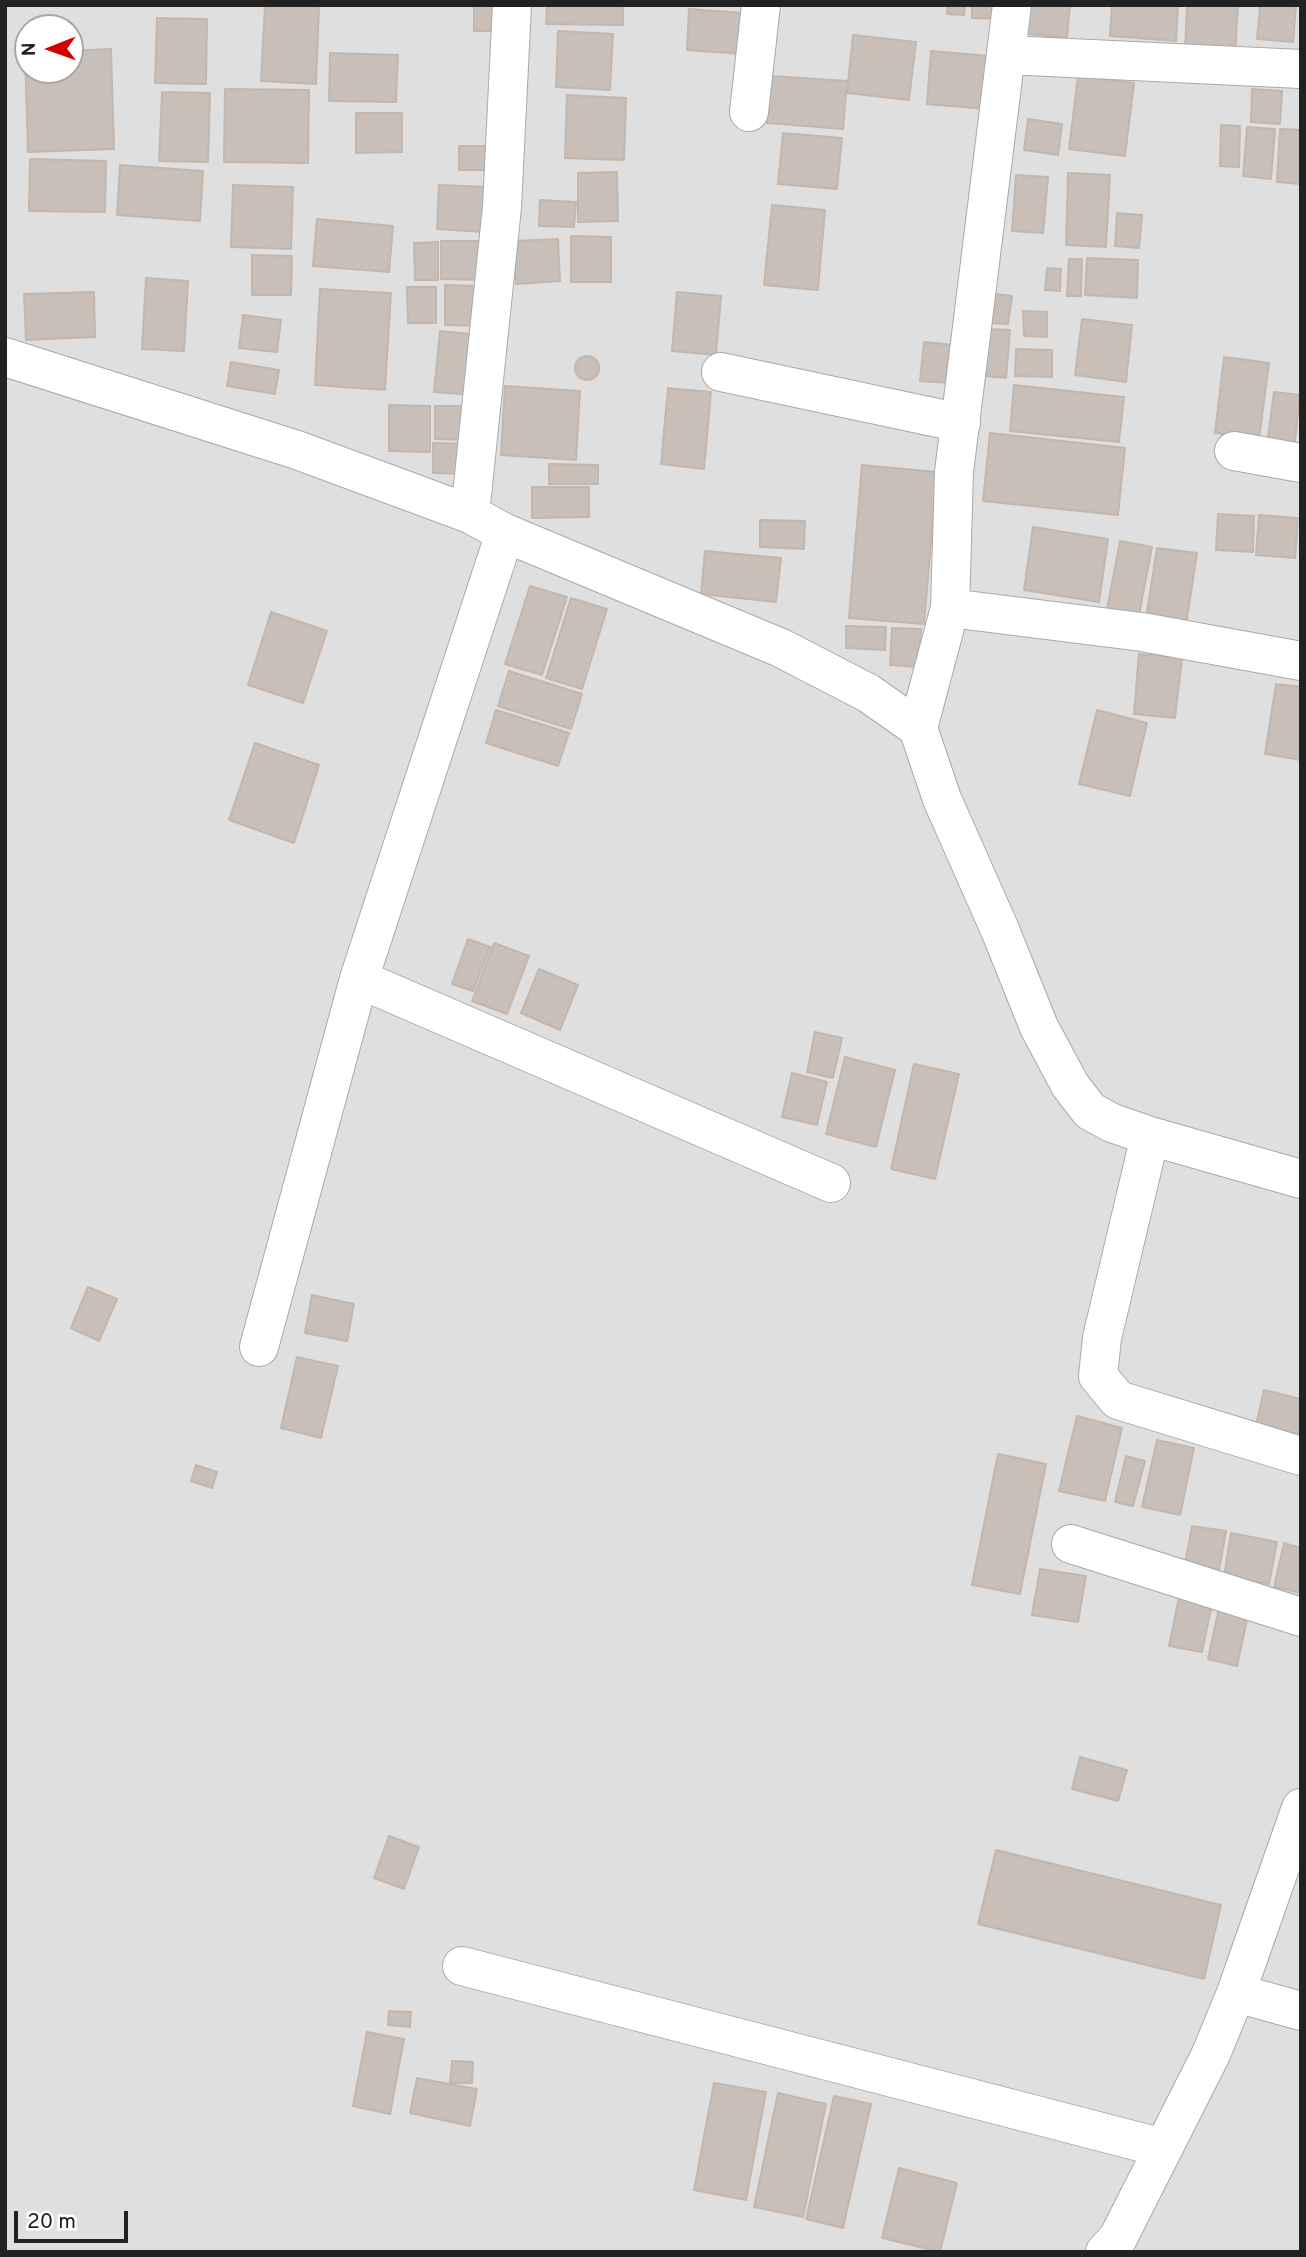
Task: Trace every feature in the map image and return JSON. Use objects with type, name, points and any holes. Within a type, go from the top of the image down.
[{"type":"street","points":[[470,514],[502,207],[512,5]]},
{"type":"street","points":[[749,111],[761,5]]},
{"type":"street","points":[[1012,5],[954,472],[950,608],[918,728],[942,799],[1039,1027],[1070,1086],[1090,1111],[1112,1123],[1150,1136],[1301,1179]]},
{"type":"street","points":[[1007,55],[1301,69]]},
{"type":"street","points":[[5,357],[298,450],[470,514],[505,534],[781,648],[868,693],[918,728]]},
{"type":"street","points":[[721,372],[961,423]]},
{"type":"street","points":[[1234,451],[1301,463]]},
{"type":"street","points":[[259,1347],[359,979],[505,534]]},
{"type":"street","points":[[950,608],[1142,632],[1301,661]]},
{"type":"street","points":[[359,979],[831,1182]]},
{"type":"street","points":[[1150,1136],[1102,1338],[1098,1376],[1118,1400],[1301,1456]]},
{"type":"street","points":[[1071,1544],[1301,1617]]},
{"type":"street","points":[[1105,2252],[1118,2238],[1211,2054],[1236,1993],[1301,1808]]},
{"type":"street","points":[[462,1966],[1163,2148]]},
{"type":"street","points":[[1236,1993],[1301,2011]]},
{"type":"shaded area","points":[[5,5],[1301,5],[1301,2252],[5,2252]]},
{"type":"building","points":[[265,5],[319,5],[316,84],[261,81]]},
{"type":"building","points":[[474,5],[502,5],[502,31],[474,31]]},
{"type":"building","points":[[547,5],[623,5],[623,25],[546,24]]},
{"type":"building","points":[[948,5],[965,5],[964,15],[947,14]]},
{"type":"building","points":[[972,5],[1005,5],[1004,19],[972,18]]},
{"type":"building","points":[[1030,5],[1070,5],[1067,38],[1027,34]]},
{"type":"building","points":[[1112,5],[1178,5],[1176,41],[1110,36]]},
{"type":"building","points":[[1187,5],[1238,5],[1235,54],[1185,51]]},
{"type":"building","points":[[1260,5],[1296,5],[1293,42],[1257,39]]},
{"type":"building","points":[[689,9],[745,13],[742,54],[687,50]]},
{"type":"building","points":[[157,18],[207,19],[206,84],[155,83]]},
{"type":"building","points":[[558,31],[613,34],[610,90],[556,87]]},
{"type":"building","points":[[853,35],[916,42],[909,100],[847,93]]},
{"type":"building","points":[[111,49],[114,149],[28,152],[26,84],[84,84],[84,50]]},
{"type":"building","points":[[931,51],[989,56],[984,109],[927,104]]},
{"type":"building","points":[[330,53],[398,55],[396,102],[329,101]]},
{"type":"building","points":[[771,76],[847,81],[843,129],[767,123]]},
{"type":"building","points":[[1078,76],[1134,83],[1125,156],[1069,149]]},
{"type":"building","points":[[225,89],[309,90],[308,163],[224,162]]},
{"type":"building","points":[[1252,89],[1282,91],[1280,124],[1251,122]]},
{"type":"building","points":[[162,92],[210,93],[208,162],[159,161]]},
{"type":"building","points":[[567,95],[626,98],[624,160],[565,158]]},
{"type":"building","points":[[356,113],[402,113],[402,152],[356,153]]},
{"type":"building","points":[[1028,119],[1062,124],[1058,155],[1024,150]]},
{"type":"building","points":[[1221,125],[1240,126],[1239,167],[1220,166]]},
{"type":"building","points":[[1247,127],[1275,129],[1271,179],[1243,176]]},
{"type":"building","points":[[1280,129],[1301,130],[1301,184],[1277,182]]},
{"type":"building","points":[[783,133],[842,138],[837,189],[778,184]]},
{"type":"building","points":[[459,146],[490,146],[489,170],[459,170]]},
{"type":"building","points":[[30,159],[106,161],[105,212],[29,211]]},
{"type":"building","points":[[120,165],[203,171],[200,221],[117,215]]},
{"type":"building","points":[[617,172],[618,221],[578,222],[578,173]]},
{"type":"building","points":[[1068,173],[1110,175],[1106,247],[1066,245]]},
{"type":"building","points":[[1016,175],[1048,177],[1043,233],[1012,231]]},
{"type":"building","points":[[233,185],[293,187],[291,249],[231,247]]},
{"type":"building","points":[[439,185],[487,187],[485,232],[437,229]]},
{"type":"building","points":[[540,200],[576,202],[574,227],[539,226]]},
{"type":"building","points":[[772,205],[825,210],[818,290],[764,285]]},
{"type":"building","points":[[1117,213],[1142,215],[1139,248],[1115,246]]},
{"type":"building","points":[[317,219],[393,226],[389,272],[313,266]]},
{"type":"building","points":[[571,236],[611,237],[611,282],[571,282]]},
{"type":"building","points":[[558,239],[560,281],[516,284],[513,241]]},
{"type":"building","points":[[441,241],[484,241],[484,280],[441,279]]},
{"type":"building","points":[[438,242],[438,280],[415,280],[414,243]]},
{"type":"building","points":[[252,255],[292,256],[291,295],[252,295]]},
{"type":"building","points":[[1087,258],[1138,260],[1137,298],[1085,295]]},
{"type":"building","points":[[1069,259],[1082,259],[1081,296],[1067,296]]},
{"type":"building","points":[[1047,268],[1061,269],[1060,291],[1045,290]]},
{"type":"building","points":[[146,278],[188,281],[184,351],[142,349]]},
{"type":"building","points":[[445,285],[483,286],[483,326],[445,325]]},
{"type":"building","points":[[407,287],[436,287],[436,323],[408,323]]},
{"type":"building","points":[[320,289],[391,293],[385,390],[315,385]]},
{"type":"building","points":[[94,292],[95,337],[26,340],[24,294]]},
{"type":"building","points":[[677,292],[721,296],[716,355],[672,351]]},
{"type":"building","points":[[995,294],[1012,296],[1008,324],[991,323]]},
{"type":"building","points":[[1023,311],[1047,312],[1047,337],[1024,336]]},
{"type":"building","points":[[243,315],[281,320],[277,352],[239,348]]},
{"type":"building","points":[[1082,319],[1132,325],[1126,382],[1075,375]]},
{"type":"building","points":[[988,329],[1010,330],[1006,378],[984,376]]},
{"type":"building","points":[[440,331],[480,335],[475,395],[434,392]]},
{"type":"building","points":[[924,342],[954,345],[950,383],[920,381]]},
{"type":"building","points":[[1016,349],[1052,350],[1052,377],[1015,376]]},
{"type":"building","points":[[582,356],[592,356],[599,363],[599,373],[592,380],[582,380],[575,373],[575,363]]},
{"type":"building","points":[[1224,357],[1269,363],[1259,439],[1215,433]]},
{"type":"building","points":[[231,362],[279,370],[275,394],[227,386]]},
{"type":"building","points":[[1014,385],[1124,397],[1119,442],[1010,431]]},
{"type":"building","points":[[505,386],[580,391],[576,460],[501,455]]},
{"type":"building","points":[[668,388],[711,392],[704,469],[661,464]]},
{"type":"building","points":[[1274,392],[1300,395],[1294,449],[1267,446]]},
{"type":"building","points":[[389,405],[430,406],[430,452],[389,451]]},
{"type":"building","points":[[435,406],[475,406],[475,440],[435,439]]},
{"type":"building","points":[[990,433],[1125,448],[1118,515],[983,501]]},
{"type":"building","points":[[433,443],[472,444],[471,474],[433,473]]},
{"type":"building","points":[[549,464],[598,465],[598,484],[549,484]]},
{"type":"building","points":[[862,465],[937,472],[924,624],[849,618]]},
{"type":"building","points":[[532,487],[589,487],[589,517],[532,518]]},
{"type":"building","points":[[1218,514],[1254,516],[1253,552],[1216,550]]},
{"type":"building","points":[[1259,515],[1298,518],[1295,558],[1256,555]]},
{"type":"building","points":[[760,520],[805,521],[804,549],[760,547]]},
{"type":"building","points":[[1033,527],[1108,539],[1099,602],[1024,590]]},
{"type":"building","points":[[1120,541],[1152,547],[1139,615],[1107,610]]},
{"type":"building","points":[[1157,548],[1197,553],[1186,625],[1146,619]]},
{"type":"building","points":[[705,551],[781,558],[776,602],[701,594]]},
{"type":"building","points":[[530,586],[567,597],[542,675],[505,664]]},
{"type":"building","points":[[571,598],[607,609],[582,689],[546,678]]},
{"type":"building","points":[[271,612],[327,631],[303,703],[248,685]]},
{"type":"building","points":[[846,626],[886,627],[885,650],[846,648]]},
{"type":"building","points":[[892,628],[921,629],[918,667],[890,665]]},
{"type":"building","points":[[1139,654],[1182,658],[1175,718],[1134,714]]},
{"type":"building","points":[[509,671],[582,694],[571,729],[498,706]]},
{"type":"building","points":[[1276,684],[1301,687],[1301,760],[1265,754]]},
{"type":"building","points":[[496,710],[569,733],[558,766],[486,743]]},
{"type":"building","points":[[1097,710],[1147,723],[1130,796],[1079,784]]},
{"type":"building","points":[[255,743],[319,765],[294,843],[229,820]]},
{"type":"building","points":[[468,939],[490,947],[473,991],[452,984]]},
{"type":"building","points":[[494,943],[529,956],[507,1014],[472,1001]]},
{"type":"building","points":[[539,969],[578,985],[560,1030],[521,1013]]},
{"type":"building","points":[[815,1032],[842,1038],[833,1078],[807,1072]]},
{"type":"building","points":[[845,1057],[895,1070],[876,1147],[826,1134]]},
{"type":"building","points":[[914,1064],[959,1074],[935,1179],[891,1169]]},
{"type":"building","points":[[792,1073],[827,1082],[817,1125],[782,1117]]},
{"type":"building","points":[[88,1287],[117,1299],[99,1341],[71,1328]]},
{"type":"building","points":[[312,1295],[354,1304],[347,1341],[305,1333]]},
{"type":"building","points":[[297,1357],[338,1366],[321,1438],[281,1428]]},
{"type":"building","points":[[1264,1390],[1301,1399],[1301,1437],[1256,1425]]},
{"type":"building","points":[[1077,1416],[1122,1428],[1105,1501],[1059,1491]]},
{"type":"building","points":[[1157,1440],[1194,1448],[1180,1515],[1142,1507]]},
{"type":"building","points":[[998,1454],[1046,1464],[1020,1594],[972,1585]]},
{"type":"building","points":[[1126,1456],[1145,1461],[1133,1506],[1115,1502]]},
{"type":"building","points":[[196,1465],[217,1472],[212,1488],[191,1481]]},
{"type":"building","points":[[1192,1526],[1226,1531],[1219,1570],[1185,1564]]},
{"type":"building","points":[[1231,1533],[1277,1542],[1269,1584],[1224,1576]]},
{"type":"building","points":[[1284,1543],[1301,1548],[1301,1593],[1274,1587]]},
{"type":"building","points":[[1040,1569],[1086,1576],[1078,1622],[1032,1615]]},
{"type":"building","points":[[1179,1597],[1212,1604],[1202,1652],[1169,1646]]},
{"type":"building","points":[[1219,1608],[1248,1615],[1237,1666],[1208,1659]]},
{"type":"building","points":[[1080,1757],[1127,1770],[1118,1801],[1072,1789]]},
{"type":"building","points":[[389,1836],[419,1847],[404,1889],[374,1878]]},
{"type":"building","points":[[996,1850],[1221,1905],[1204,1979],[978,1924]]},
{"type":"building","points":[[389,2011],[411,2012],[410,2027],[388,2025]]},
{"type":"building","points":[[367,2032],[404,2039],[390,2114],[353,2106]]},
{"type":"building","points":[[452,2061],[473,2062],[472,2083],[450,2083]]},
{"type":"building","points":[[417,2078],[477,2089],[470,2126],[410,2113]]},
{"type":"building","points":[[714,2083],[766,2092],[746,2200],[694,2190]]},
{"type":"building","points":[[778,2093],[826,2104],[803,2217],[754,2207]]},
{"type":"building","points":[[834,2096],[871,2104],[843,2228],[806,2219]]},
{"type":"building","points":[[899,2168],[957,2183],[940,2252],[882,2238]]}]
